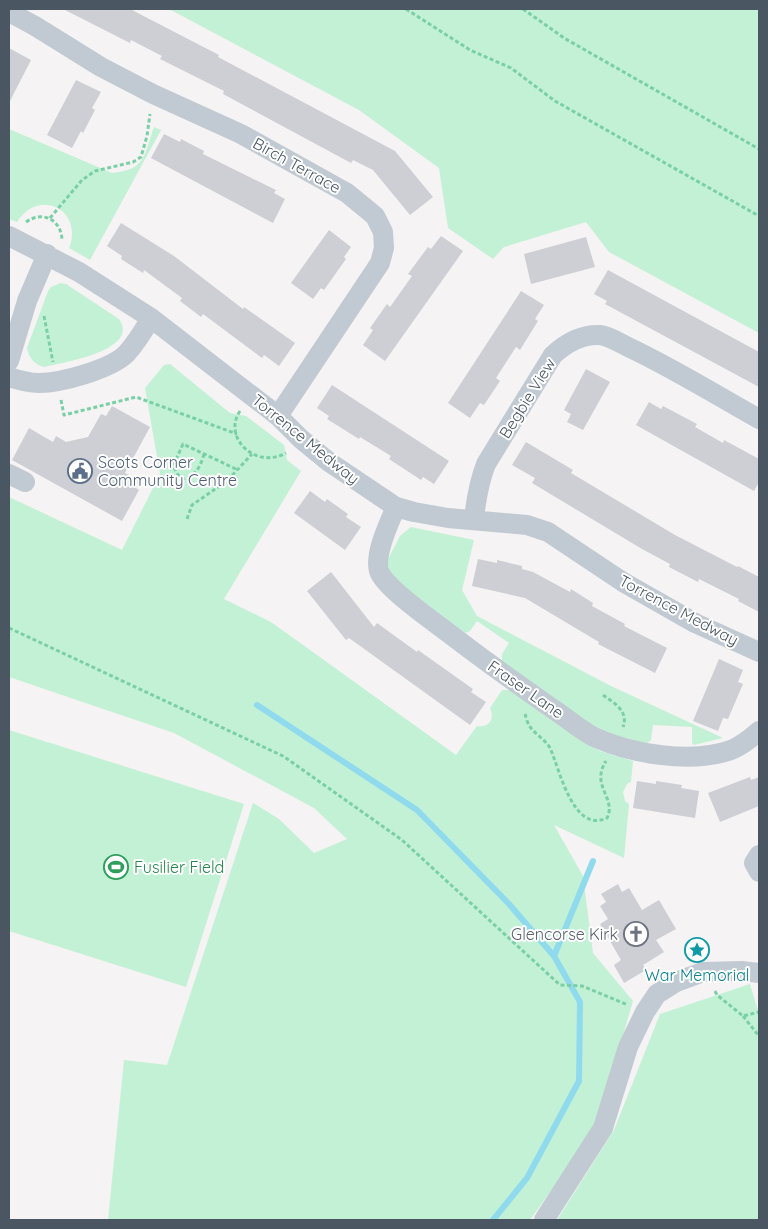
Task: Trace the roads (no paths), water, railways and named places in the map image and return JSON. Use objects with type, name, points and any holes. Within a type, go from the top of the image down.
[{"type":"street","name":"Birch Terrace","points":[[9,12],[101,67],[153,94],[240,134],[347,193],[375,216],[383,232],[384,248],[380,263],[278,416]]},
{"type":"street","name":"Torrence Medway","points":[[9,236],[79,272],[151,318],[278,416],[301,439],[329,462],[396,507],[448,518],[527,525],[548,532],[623,582],[687,618],[759,652]]},
{"type":"street","points":[[9,361],[27,301],[47,254]]},
{"type":"street","points":[[9,377],[39,383],[58,381],[99,370],[113,364],[126,354],[151,318]]},
{"type":"street","name":"Begbie View","points":[[474,520],[480,480],[486,464],[553,355],[564,345],[578,338],[590,335],[603,335],[654,359],[759,419]]},
{"type":"street","name":"Fraser Lane","points":[[396,507],[377,562],[380,574],[390,586],[403,598],[511,680],[592,736],[615,746],[676,757],[730,750],[747,741],[759,731]]},
{"type":"street","points":[[759,855],[754,863],[759,872]]},
{"type":"street","points":[[544,1220],[604,1128],[628,1047],[645,1012],[657,994],[676,982],[702,972],[742,971],[759,974]]},
{"type":"waterway","points":[[257,705],[417,810],[509,904],[554,956],[580,1002],[579,1081],[527,1178],[493,1220]]},
{"type":"waterway","points":[[554,956],[593,861]]},
{"type":"place","name":"Scots Corner Community Centre","points":[[80,471]]},
{"type":"place","name":"Fusilier Field","points":[[116,867]]},
{"type":"place","name":"Glencorse Kirk","points":[[636,934]]},
{"type":"place","name":"War Memorial","points":[[697,950]]}]
